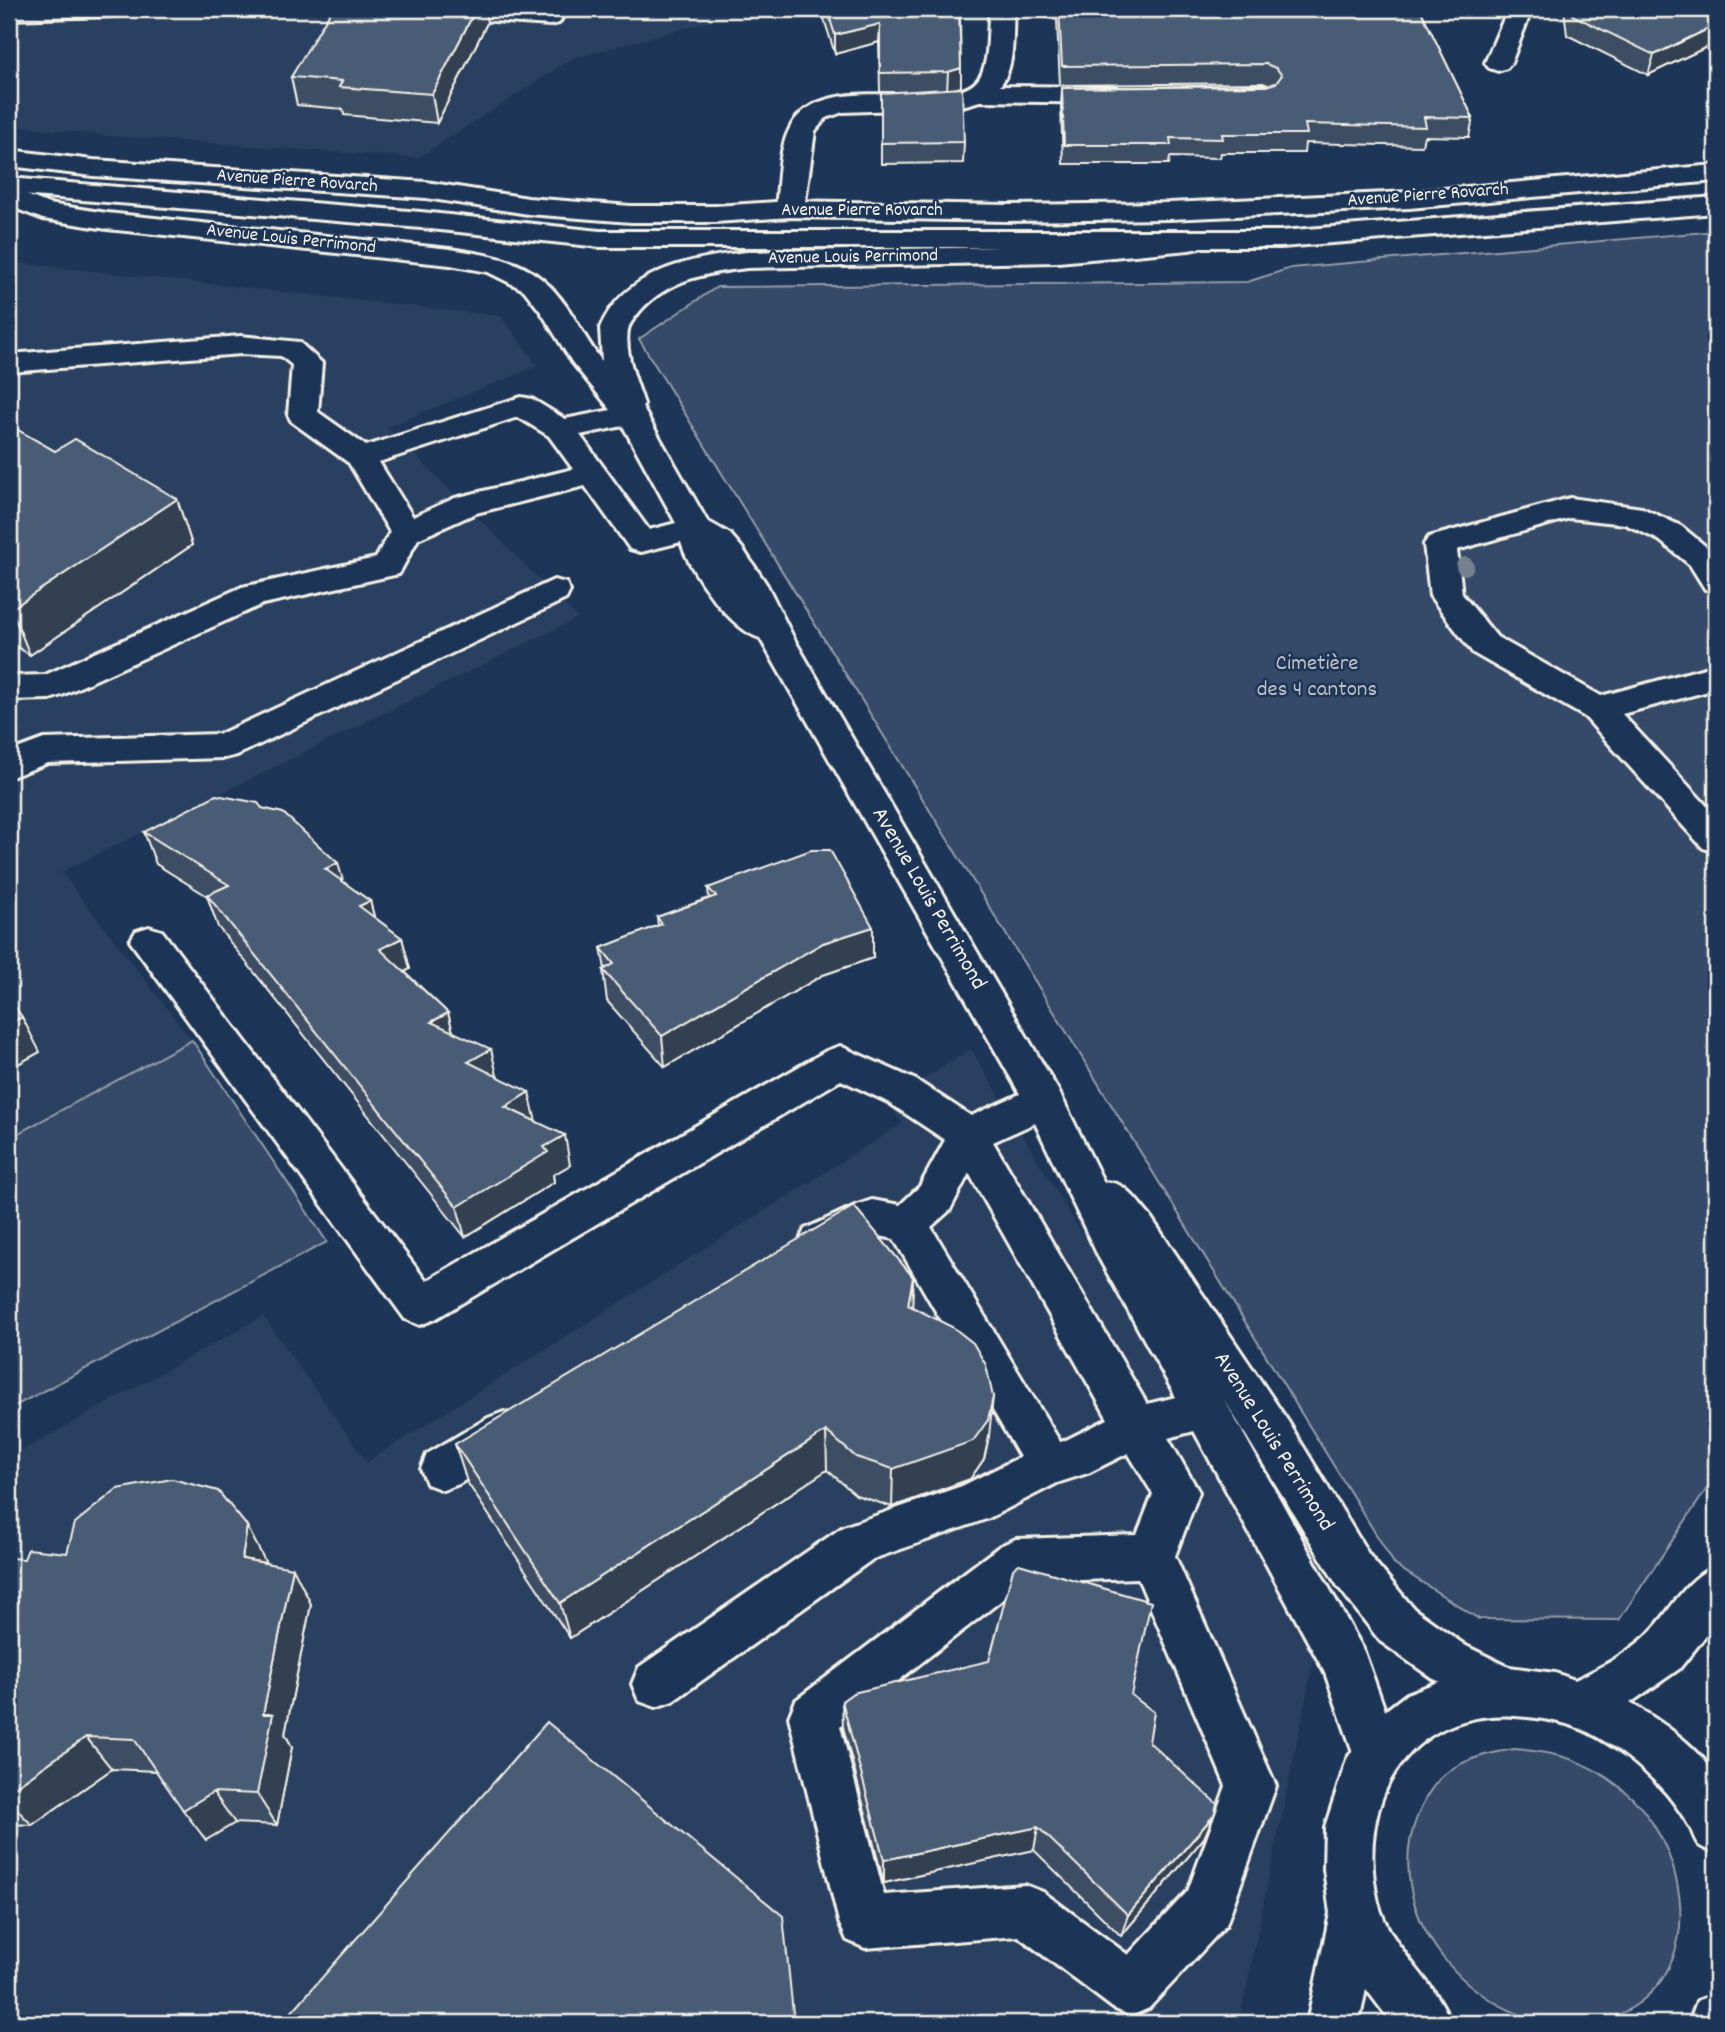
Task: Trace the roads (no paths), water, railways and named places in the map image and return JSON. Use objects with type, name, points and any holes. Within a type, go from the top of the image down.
[{"type":"street","points":[[9,12],[110,9]]},
{"type":"street","points":[[425,9],[550,18]]},
{"type":"street","points":[[980,93],[994,77],[1002,9]]},
{"type":"street","points":[[1498,63],[1520,9]]},
{"type":"street","points":[[790,209],[802,129],[818,110],[862,102],[956,101],[980,93],[1141,95]]},
{"type":"street","name":"Avenue Pierre Rovarch","points":[[9,158],[93,168],[426,190],[528,206],[631,214],[715,214],[790,209],[1007,213],[1169,211],[1409,200],[1716,173]]},
{"type":"street","name":"Avenue Pierre Rovarch","points":[[9,186],[107,197],[424,220],[523,233],[600,239],[1281,239],[1716,205]]},
{"type":"street","name":"Avenue Louis Perrimond","points":[[9,196],[43,211],[107,221],[436,256],[496,265],[534,284],[554,309],[582,356],[632,415],[695,528],[697,548],[718,559],[723,592],[777,639],[1044,1101],[1114,1245],[1346,1665],[1376,1752]]},
{"type":"street","name":"Avenue Louis Perrimond","points":[[632,415],[615,352],[613,333],[616,322],[630,303],[651,284],[670,274],[716,263],[747,260],[1058,254],[1205,241]]},
{"type":"street","points":[[9,363],[241,345],[289,348],[307,363],[303,415],[361,457],[405,532]]},
{"type":"street","points":[[361,457],[406,445],[520,406],[560,429],[642,542],[695,528]]},
{"type":"street","points":[[560,429],[632,415]]},
{"type":"street","points":[[9,688],[50,687],[254,595],[388,566],[405,532],[466,505],[593,474]]},
{"type":"street","points":[[1716,581],[1702,558],[1670,533],[1631,515],[1570,508],[1440,544],[1446,596],[1485,645],[1597,709],[1716,839]]},
{"type":"street","points":[[9,766],[44,751],[225,746],[554,591]]},
{"type":"street","points":[[1597,709],[1716,677]]},
{"type":"street","points":[[149,941],[420,1307],[840,1062],[902,1091],[968,1135],[1176,1492],[1152,1556],[1251,1786],[1208,1907],[1131,1990],[1025,1910],[865,1922],[813,1717],[1016,1560],[1152,1556]]},
{"type":"street","points":[[907,1224],[935,1198],[968,1135],[1044,1101]]},
{"type":"street","name":"Avenue Louis Perrimond","points":[[1075,1161],[1135,1228],[1273,1437],[1353,1570],[1397,1625],[1449,1662],[1502,1689]]},
{"type":"street","points":[[787,1262],[822,1241],[872,1217],[907,1224],[1049,1465]]},
{"type":"street","points":[[656,1685],[859,1542],[973,1503],[1049,1465],[1072,1459],[1136,1427],[1203,1409]]},
{"type":"street","points":[[443,1469],[538,1412]]},
{"type":"street","points":[[1580,1702],[1621,1683],[1662,1653],[1716,1588]]},
{"type":"street","points":[[1424,2023],[1382,1971],[1356,1911],[1347,1853],[1354,1799],[1376,1752],[1411,1719],[1453,1698],[1502,1689],[1539,1692],[1580,1702],[1621,1721],[1657,1749],[1714,1812]]},
{"type":"street","points":[[1334,2023],[1356,1911]]},
{"type":"park label","name":"Cimetière des 4 cantons","points":[[1317,677]]}]
